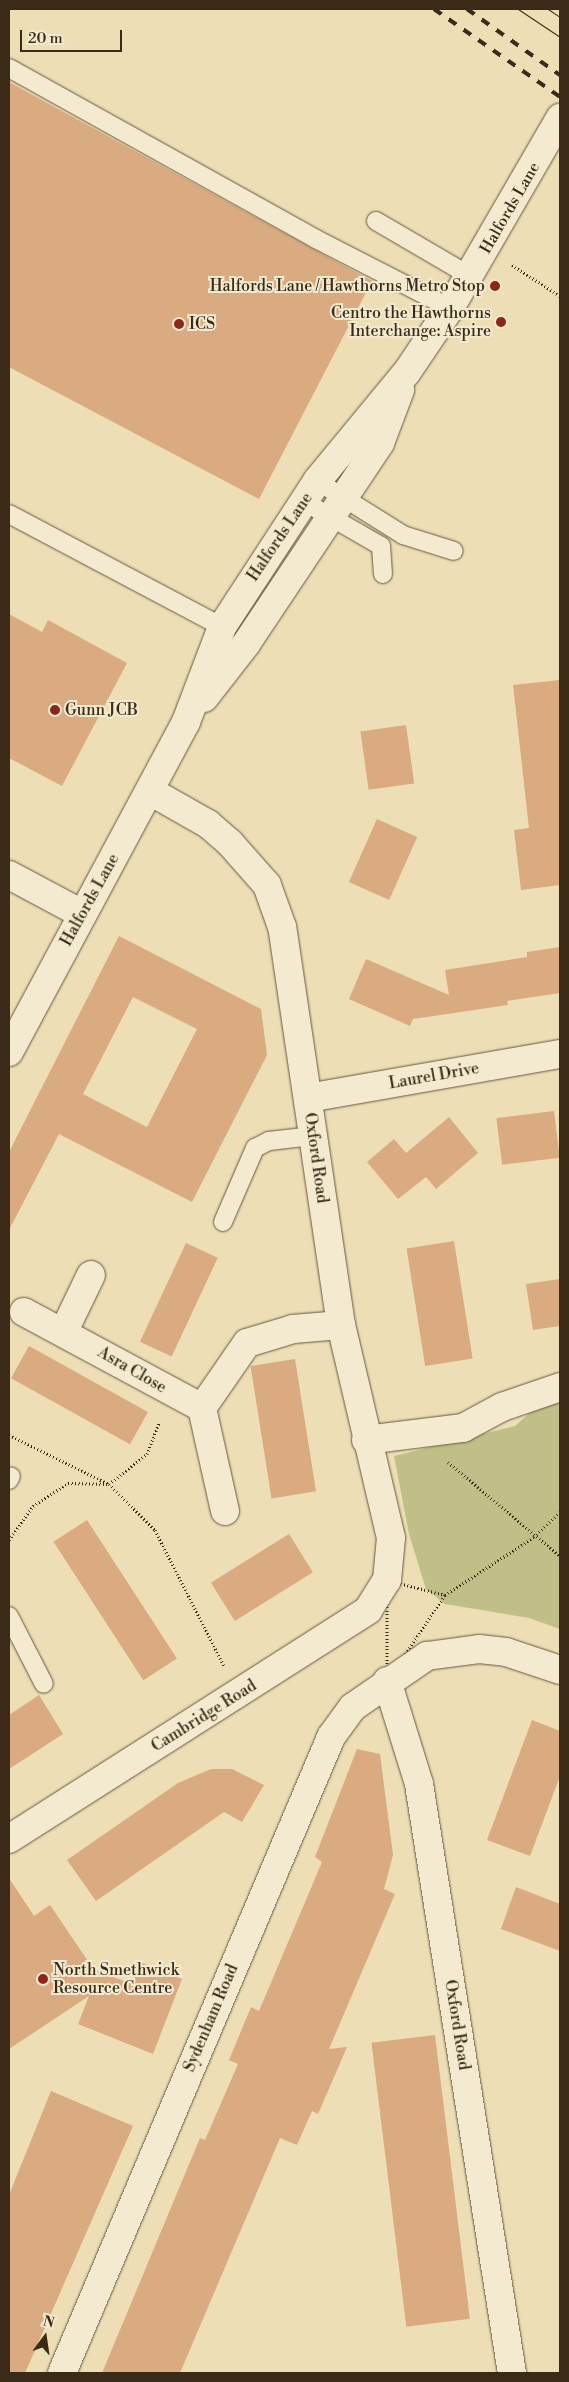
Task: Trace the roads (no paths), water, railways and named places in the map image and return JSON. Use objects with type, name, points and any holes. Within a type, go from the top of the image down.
[{"type":"street","name":"Halfords Lane","points":[[9,1052],[186,722],[222,627],[310,491],[407,372],[450,308],[533,170],[560,118]]},
{"type":"street","name":"Halfords Lane","points":[[186,722],[246,644],[380,443],[407,372]]},
{"type":"street","name":"Oxford Road","points":[[150,791],[208,824],[267,885],[282,927],[341,1325],[366,1440],[391,1538],[387,1580]]},
{"type":"street","points":[[9,875],[82,914]]},
{"type":"street","name":"Laurel Drive","points":[[308,1098],[560,1054]]},
{"type":"street","points":[[64,1331],[91,1275]]},
{"type":"street","name":"Asra Close","points":[[24,1312],[64,1331],[172,1394],[202,1408]]},
{"type":"street","points":[[225,1511],[202,1408],[247,1343],[293,1329],[341,1325]]},
{"type":"street","points":[[366,1440],[463,1428],[502,1407],[560,1387]]},
{"type":"street","name":"Cambridge Road","points":[[9,1839],[368,1610],[387,1580]]},
{"type":"street","name":"Sydenham Road","points":[[62,2373],[330,1737],[353,1706],[387,1681],[427,1656],[480,1649],[506,1652],[560,1670]]},
{"type":"street","name":"Oxford Road","points":[[387,1681],[419,1784],[512,2373]]},
{"type":"lane","points":[[9,68],[316,239],[450,308]]},
{"type":"lane","points":[[376,221],[470,276]]},
{"type":"lane","points":[[310,491],[338,508],[403,535],[454,551]]},
{"type":"lane","points":[[310,491],[338,508],[380,546],[383,574]]},
{"type":"lane","points":[[9,514],[222,627]]},
{"type":"lane","points":[[223,1222],[256,1148],[269,1141],[313,1136]]},
{"type":"lane","points":[[9,1616],[14,1637],[44,1684]]},
{"type":"tram line","points":[[518,9],[560,37]]},
{"type":"tram line","points":[[548,9],[560,17]]},
{"type":"railway","points":[[434,9],[560,97]]},
{"type":"railway","points":[[467,9],[560,75]]},
{"type":"place","name":"Halfords Lane / Hawthorns Metro Stop","points":[[495,286]]},
{"type":"place","name":"Centro the Hawthorns Interchange: Aspire","points":[[501,322]]},
{"type":"place","name":"ICS","points":[[179,324]]},
{"type":"place","name":"Gunn JCB","points":[[55,710]]},
{"type":"place","name":"North Smethwick Resource Centre","points":[[43,1979]]}]
